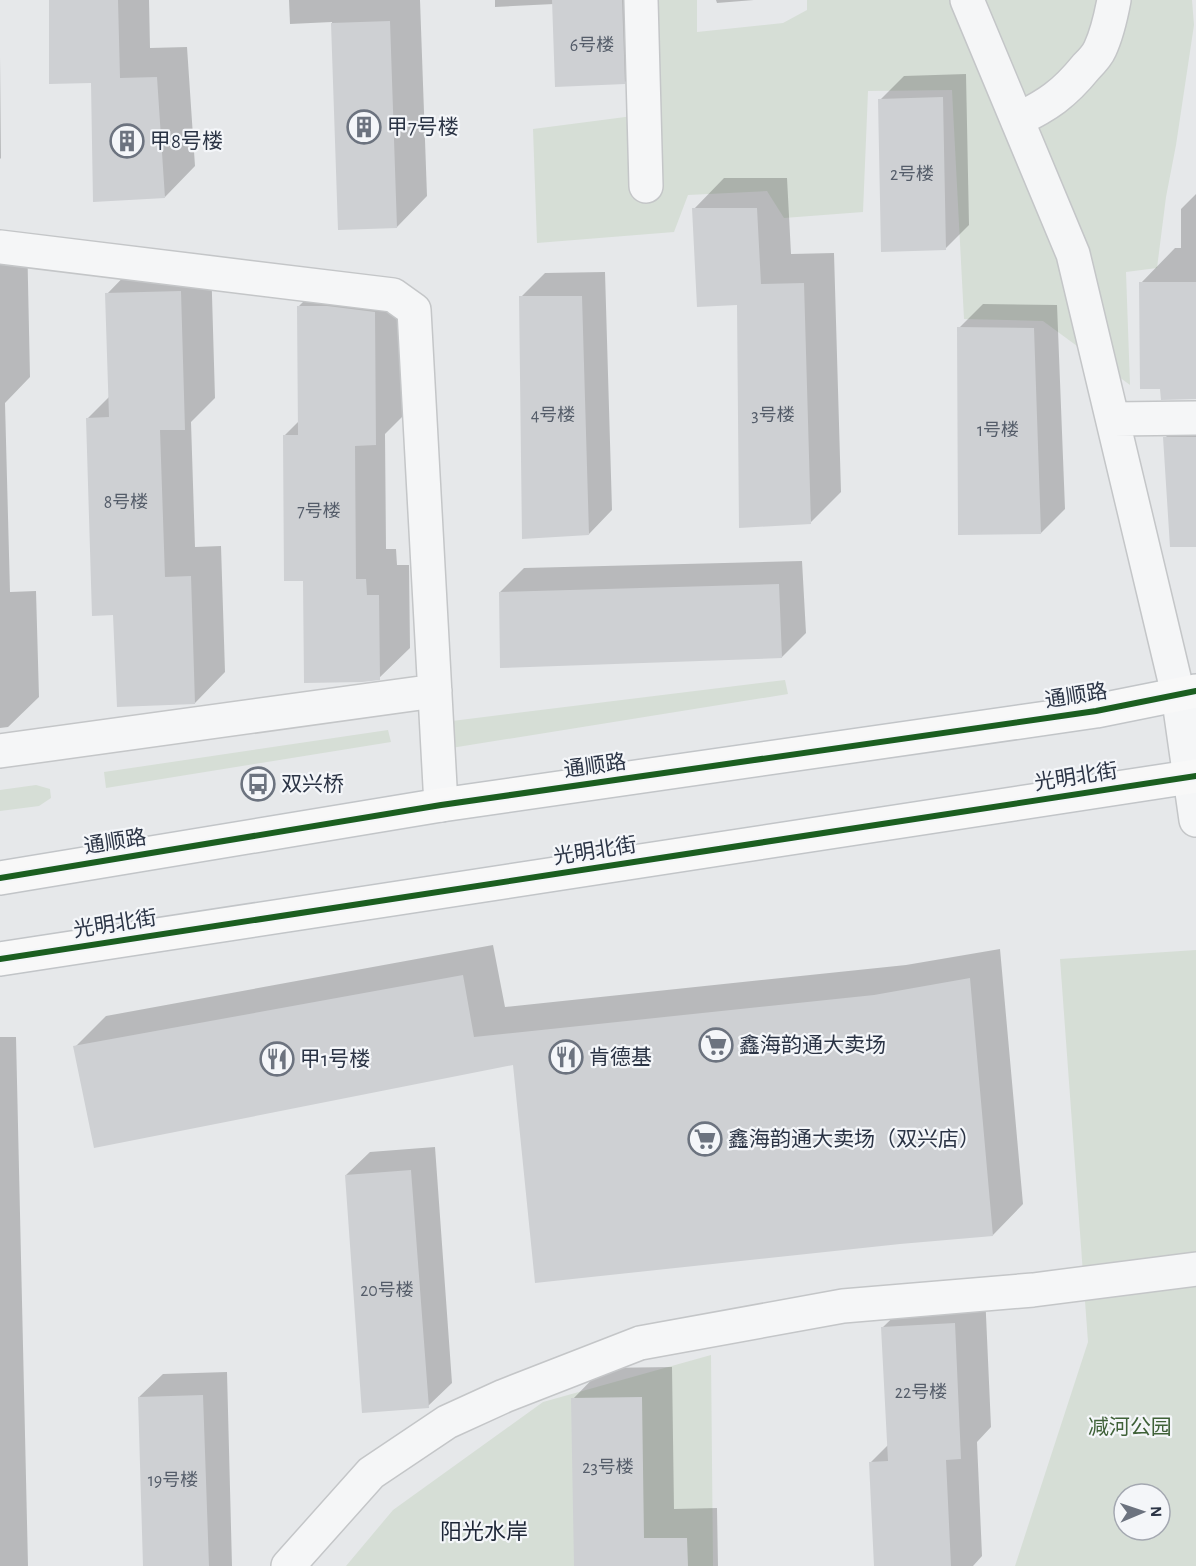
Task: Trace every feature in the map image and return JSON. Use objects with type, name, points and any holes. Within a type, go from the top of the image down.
[{"type":"main road","name":"通顺路","points":[[0,878],[441,805],[1096,711],[1187,693]]},
{"type":"main road","name":"光明北街","points":[[0,959],[1193,776]]},
{"type":"street","points":[[641,0],[646,186]]},
{"type":"street","points":[[967,0],[1073,254],[1187,693],[1196,820]]},
{"type":"street","points":[[1017,120],[1058,97],[1100,51],[1114,0]]},
{"type":"street","points":[[0,247],[393,296],[414,310],[441,805]]},
{"type":"street","points":[[1114,419],[1196,418]]},
{"type":"street","points":[[0,751],[435,692]]},
{"type":"street","points":[[288,1566],[371,1473],[447,1422],[504,1396],[640,1343],[843,1306],[1033,1290],[1196,1269]]},
{"type":"green space","points":[[654,0],[697,0],[697,32],[783,23],[807,10],[807,0],[1192,0],[1194,25],[1157,268],[1126,272],[1130,385],[1043,321],[964,319],[952,90],[868,91],[863,212],[784,218],[767,191],[688,195],[674,232],[537,243],[533,129],[656,113]]},
{"type":"green space","points":[[785,680],[788,694],[445,749],[444,722]]},
{"type":"green space","points":[[388,730],[391,742],[106,788],[104,772]]},
{"type":"green space","points":[[36,785],[50,789],[51,798],[39,806],[0,811],[0,790]]},
{"type":"green space","name":"减河公园","points":[[1196,950],[1196,1566],[1015,1566],[1088,1342],[1060,959]]},
{"type":"green space","points":[[711,1355],[713,1566],[346,1566],[393,1510],[543,1402]]},
{"type":"building","name":"甲8号楼","points":[[49,0],[118,0],[120,78],[157,77],[165,198],[93,202],[91,83],[49,84]]},
{"type":"building","points":[[552,0],[622,0],[625,84],[555,87]]},
{"type":"building","name":"甲7号楼","points":[[390,21],[397,228],[338,230],[331,23]]},
{"type":"building","points":[[943,97],[946,250],[881,252],[878,99]]},
{"type":"building","points":[[692,208],[757,208],[761,284],[804,283],[811,524],[739,528],[737,305],[697,307]]},
{"type":"building","points":[[1139,282],[1196,282],[1196,399],[1161,400],[1160,389],[1140,389]]},
{"type":"building","points":[[181,291],[185,430],[160,430],[165,577],[191,576],[195,704],[117,707],[113,615],[92,616],[86,418],[109,417],[105,293]]},
{"type":"building","points":[[519,296],[582,296],[589,535],[522,539]]},
{"type":"building","points":[[297,306],[327,306],[375,312],[376,445],[355,446],[356,579],[366,579],[367,595],[379,595],[380,680],[304,683],[303,581],[284,581],[283,435],[298,435]]},
{"type":"building","points":[[957,327],[1034,328],[1041,534],[958,535]]},
{"type":"building","points":[[1163,437],[1196,437],[1196,547],[1170,547]]},
{"type":"building","points":[[779,584],[782,658],[500,668],[499,592]]},
{"type":"building","points":[[463,975],[474,1037],[874,995],[970,978],[993,1236],[535,1283],[513,1065],[94,1148],[73,1046]]},
{"type":"building","points":[[411,1170],[429,1408],[362,1413],[345,1175]]},
{"type":"building","points":[[955,1323],[961,1459],[946,1460],[951,1566],[874,1566],[869,1462],[888,1461],[881,1327]]},
{"type":"building","points":[[203,1395],[209,1566],[143,1566],[138,1397]]},
{"type":"building","points":[[642,1397],[644,1538],[687,1538],[688,1566],[574,1566],[571,1398]]},
{"type":"cycle path","points":[[0,878],[441,805],[1096,711],[1196,691]]},
{"type":"cycle path","points":[[0,959],[1196,776]]},
{"type":"place","name":"甲7号楼","points":[[364,127]]},
{"type":"place","name":"甲8号楼","points":[[127,141]]},
{"type":"place","name":"双兴桥","points":[[258,784]]},
{"type":"place","name":"鑫海韵通大卖场","points":[[716,1045]]},
{"type":"place","name":"肯德基","points":[[566,1057]]},
{"type":"place","name":"甲1号楼","points":[[277,1059]]},
{"type":"place","name":"鑫海韵通大卖场（双兴店）","points":[[705,1139]]},
{"type":"district","name":"阳光水岸","points":[[484,1532]]}]
